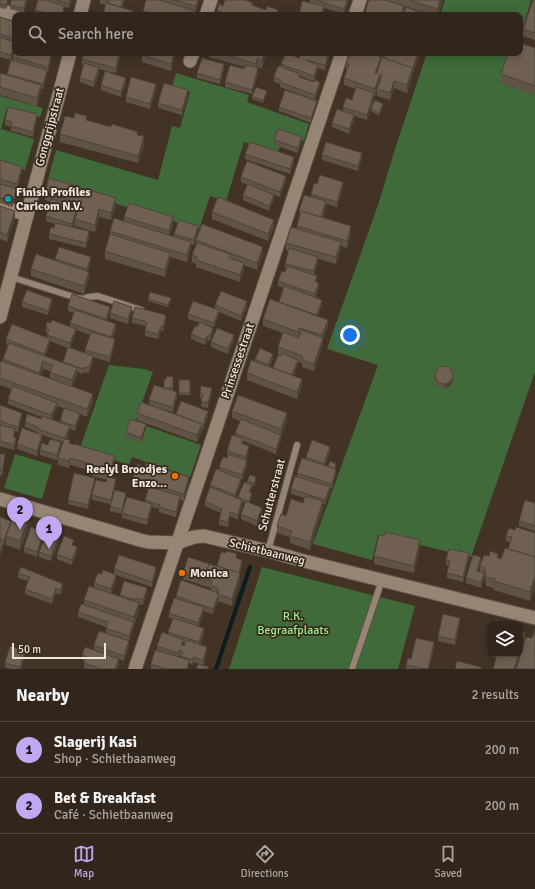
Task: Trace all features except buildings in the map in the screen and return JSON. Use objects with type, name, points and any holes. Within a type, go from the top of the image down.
[{"type":"street","points":[[81,12],[84,0]]},
{"type":"street","points":[[207,12],[211,0]]},
{"type":"street","points":[[356,12],[360,0]]},
{"type":"street","points":[[0,10],[12,14]]},
{"type":"street","name":"Gonggrijpstraat","points":[[1,311],[69,56]]},
{"type":"street","name":"Prinsessestraat","points":[[135,669],[341,56]]},
{"type":"street","points":[[0,206],[27,215]]},
{"type":"street","name":"Schietbaanweg","points":[[0,499],[148,542],[177,543],[194,537],[204,536],[535,617]]},
{"type":"lane","points":[[11,277],[77,298],[83,299],[98,296],[150,312]]},
{"type":"lane","name":"Schutterstraat","points":[[268,551],[297,445]]},
{"type":"lane","points":[[352,669],[382,580]]},
{"type":"green space","points":[[445,0],[531,0],[523,27],[523,12],[441,12]]},
{"type":"green space","points":[[426,56],[517,56],[535,86],[535,372],[471,557],[378,535],[372,560],[313,544],[378,365],[327,349],[379,202]]},
{"type":"green space","points":[[176,73],[249,95],[247,102],[309,124],[304,141],[283,135],[278,153],[244,142],[226,201],[210,196],[199,229],[47,183],[56,150],[158,180],[172,126],[180,128],[190,92],[172,87]]},
{"type":"green space","points":[[0,96],[43,108],[40,117],[7,108],[1,129],[34,139],[25,170],[0,162]]},
{"type":"green space","points":[[109,365],[144,369],[153,372],[135,422],[201,445],[190,477],[132,457],[129,465],[80,448]]},
{"type":"green space","points":[[15,454],[52,465],[42,499],[4,488]]},
{"type":"green space","name":"R.K. Begraafplaats","points":[[262,567],[415,606],[398,669],[229,669]]},
{"type":"waterway","points":[[216,669],[250,567]]},
{"type":"place","name":"Finish Profiles Caricom N.V.","points":[[8,199]]},
{"type":"place","name":"Reelyl Broodjes Enzo...","points":[[175,476]]},
{"type":"place","name":"Bet & Breakfast","points":[[20,530]]},
{"type":"place","name":"Slagerij Kasi","points":[[49,549]]},
{"type":"place","name":"Monica","points":[[182,573]]}]
